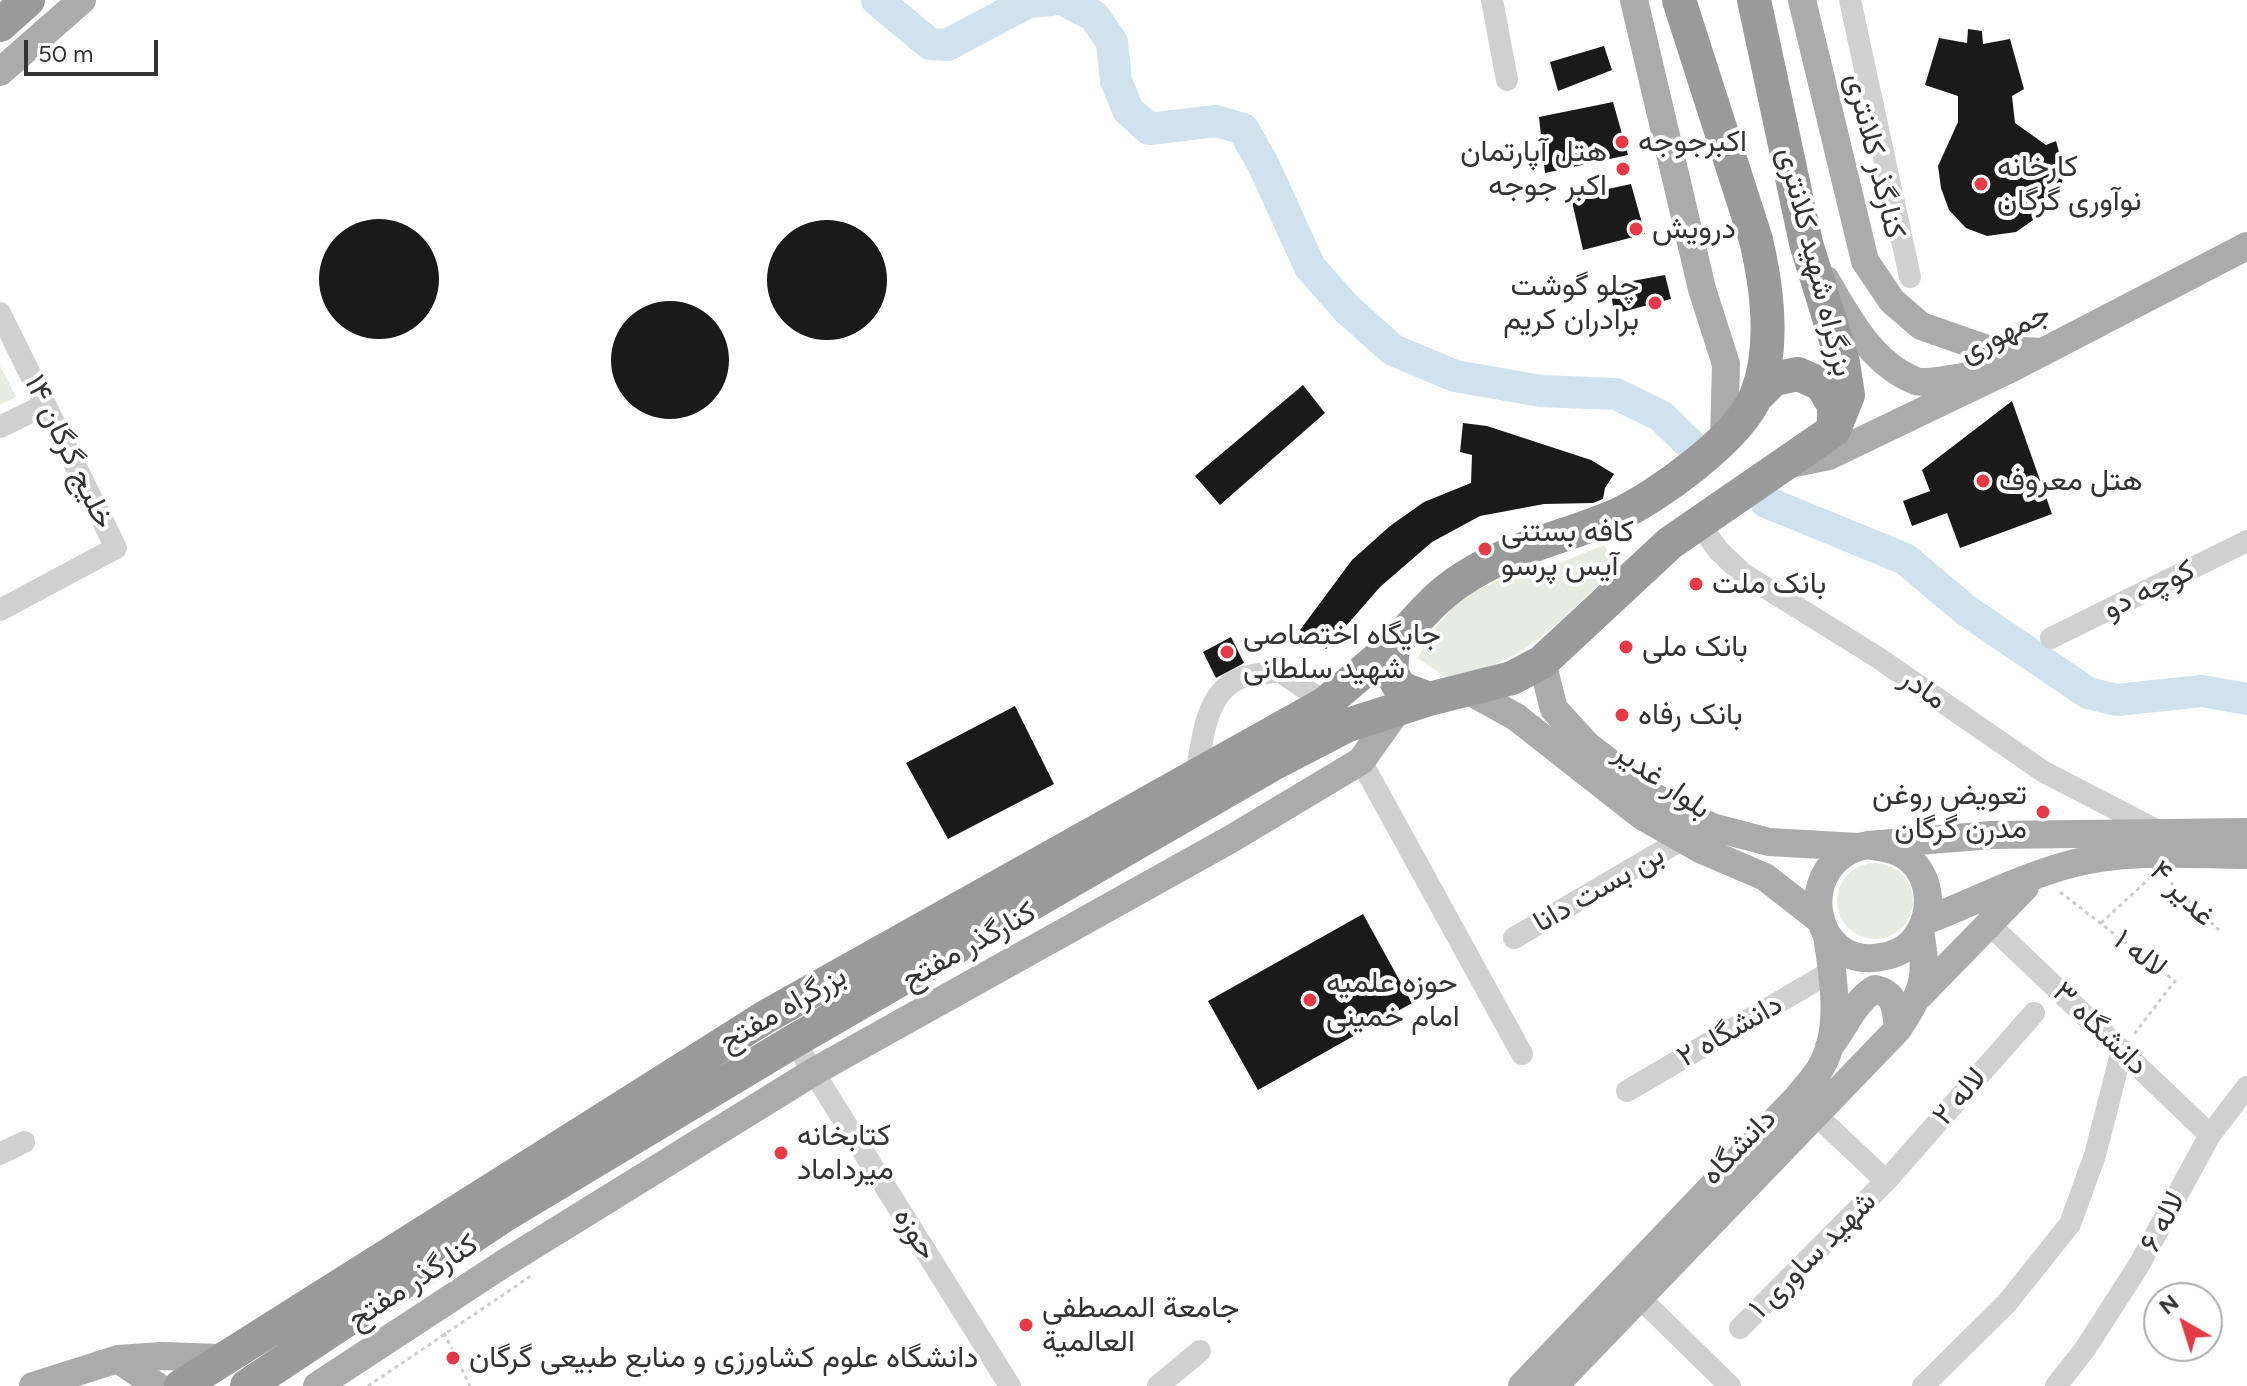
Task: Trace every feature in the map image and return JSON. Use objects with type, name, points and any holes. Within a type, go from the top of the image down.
[{"type":"highway","points":[[0,25],[28,0]]},
{"type":"highway","name":"بزرگراه شهید کلانتری","points":[[1393,646],[1459,581],[1531,545],[1616,516],[1673,482],[1724,439],[1756,397],[1767,337],[1764,276],[1679,0]]},
{"type":"highway","name":"بزرگراه شهید کلانتری","points":[[1754,0],[1806,243],[1843,363],[1848,395],[1834,430]]},
{"type":"highway","points":[[1698,522],[1834,430],[1834,405],[1821,384],[1798,374],[1774,379],[1756,397]]},
{"type":"highway","name":"بزرگراه مفتح","points":[[181,1386],[220,1358],[767,1016],[1203,788],[1348,725],[1512,678],[1542,662],[1698,522]]},
{"type":"highway","points":[[1393,646],[1391,672],[1414,704]]},
{"type":"highway","name":"بزرگراه مفتح","points":[[247,1386],[503,1216],[794,1041],[1203,788],[1326,703],[1393,646]]},
{"type":"main road","points":[[0,72],[82,0]]},
{"type":"main road","points":[[1634,0],[1702,289],[1726,364],[1724,439]]},
{"type":"main road","name":"کنارگذر کلانتری","points":[[1802,0],[1865,261],[1874,275],[1892,301],[1921,326],[1987,349],[2044,352]]},
{"type":"main road","points":[[1806,243],[1856,332],[1885,362],[1918,382],[2008,370]]},
{"type":"main road","name":"جمهوری","points":[[1787,464],[1829,456],[2044,352],[2247,246]]},
{"type":"main road","name":"بلوار غدیر","points":[[1542,662],[1554,709],[1587,745],[1656,798],[1712,827],[1769,842],[1863,846],[1992,835],[2247,832]]},
{"type":"main road","name":"بلوار غدیر","points":[[1469,691],[1516,717],[1642,816],[1765,877],[1823,927]]},
{"type":"main road","name":"کنارگذر مفتح","points":[[317,1386],[503,1264],[815,1071],[1231,839],[1361,761],[1414,704]]},
{"type":"main road","points":[[1203,788],[1231,839]]},
{"type":"main road","points":[[1923,927],[1929,895],[1923,877],[1912,861],[1896,851],[1863,846],[1829,867],[1820,883],[1823,927],[1840,948],[1874,958],[1900,951],[1923,927],[2037,874],[2077,862],[2142,855],[2247,855]]},
{"type":"main road","points":[[1920,996],[2037,874]]},
{"type":"main road","name":"دانشگاه","points":[[1522,1386],[1797,1098],[1821,1068],[1829,1047],[1835,997],[1823,927]]},
{"type":"main road","name":"دانشگاه","points":[[1554,1386],[1898,1029],[1920,996],[1927,968],[1923,927]]},
{"type":"main road","points":[[1829,1047],[1846,1027],[1862,997],[1875,989],[1885,991],[1893,1000],[1898,1029]]},
{"type":"main road","points":[[33,1386],[162,1356],[220,1358]]},
{"type":"main road","points":[[106,1369],[157,1386]]},
{"type":"street","points":[[1492,0],[1507,80]]},
{"type":"street","points":[[1850,0],[1910,277]]},
{"type":"street","name":"خلیج گرگان ۱۴","points":[[0,313],[116,548],[0,610]]},
{"type":"street","points":[[0,427],[45,405]]},
{"type":"street","name":"مادر","points":[[1698,522],[1718,550],[1742,573],[1877,657],[2044,772],[2165,834]]},
{"type":"street","name":"کوچه دو","points":[[2051,638],[2247,541]]},
{"type":"street","points":[[1203,788],[1207,719],[1223,690],[1238,679],[1279,671],[1326,703]]},
{"type":"street","points":[[1361,761],[1522,1054]]},
{"type":"street","name":"بن بست دانا","points":[[1514,938],[1683,839]]},
{"type":"street","name":"۳ دانشگاه","points":[[1989,924],[2210,1135]]},
{"type":"street","name":"دانشگاه ۲","points":[[1627,1091],[1832,971]]},
{"type":"street","name":"۲ لاله","points":[[1886,1181],[2034,1013]]},
{"type":"street","name":"حوزه","points":[[794,1041],[1010,1386]]},
{"type":"street","points":[[1923,1386],[2007,1303],[2070,1224],[2095,1155],[2122,1050]]},
{"type":"street","name":"لاله ۶","points":[[2056,1386],[2085,1349],[2139,1265],[2210,1135],[2247,1087]]},
{"type":"street","points":[[1817,1116],[1886,1181]]},
{"type":"street","points":[[0,1154],[24,1142]]},
{"type":"street","name":"۱ شهید ساوری","points":[[1740,1328],[1886,1181]]},
{"type":"street","points":[[1640,1298],[1730,1386]]},
{"type":"street","points":[[1158,1386],[1200,1351]]},
{"type":"path","name":"۴ غدیر","points":[[2101,923],[2159,870],[2222,933]]},
{"type":"path","name":"۱ لاله","points":[[2037,874],[2175,981],[2122,1050]]},
{"type":"path","points":[[444,1333],[470,1386]]},
{"type":"shaded area","points":[[0,366],[16,397],[0,405]]},
{"type":"shaded area","points":[[1604,545],[1618,568],[1559,622],[1520,651],[1473,672],[1445,677],[1418,658],[1430,634],[1461,598],[1509,575],[1552,566]]},
{"type":"shaded area","points":[[1875,863],[1889,866],[1902,874],[1910,887],[1913,901],[1910,915],[1902,928],[1889,936],[1875,939],[1861,936],[1848,928],[1840,915],[1837,901],[1840,887],[1848,874],[1861,866]]},
{"type":"building","points":[[1968,29],[1982,31],[1983,44],[2010,39],[2024,89],[2012,96],[2015,123],[2046,145],[2056,141],[2064,171],[2059,199],[2045,201],[2036,218],[2016,232],[1987,236],[1966,228],[1949,210],[1941,188],[1938,166],[1958,122],[1958,96],[1925,85],[1939,38],[1967,43]]},
{"type":"building","points":[[1604,46],[1612,70],[1558,91],[1550,62]]},
{"type":"building","points":[[1613,102],[1628,155],[1545,173],[1539,117]]},
{"type":"building","points":[[1631,184],[1645,234],[1583,250],[1571,197]]},
{"type":"building","points":[[379,219],[402,224],[421,237],[434,256],[439,279],[434,302],[421,321],[402,334],[379,339],[356,334],[337,321],[324,302],[319,279],[324,256],[337,237],[356,224]]},
{"type":"building","points":[[827,220],[850,225],[869,238],[882,257],[887,280],[882,303],[869,322],[850,335],[827,340],[804,335],[785,322],[772,303],[767,280],[772,257],[785,238],[804,225]]},
{"type":"building","points":[[1665,275],[1671,299],[1614,314],[1610,285]]},
{"type":"building","points":[[670,301],[693,305],[712,318],[725,337],[729,360],[725,383],[712,402],[693,415],[670,419],[647,415],[628,402],[615,383],[611,360],[615,337],[628,318],[647,305]]},
{"type":"building","points":[[1303,385],[1325,413],[1220,505],[1195,476]]},
{"type":"building","name":"هتل معروف","points":[[2012,401],[2052,514],[1960,548],[1947,513],[1912,526],[1903,501],[1930,491],[1922,470]]},
{"type":"building","points":[[1463,423],[1487,426],[1591,460],[1614,474],[1605,488],[1603,499],[1593,503],[1544,504],[1480,516],[1432,542],[1380,587],[1326,649],[1300,630],[1352,560],[1390,526],[1424,502],[1471,483],[1472,455],[1460,452]]},
{"type":"building","points":[[1231,637],[1244,663],[1216,678],[1203,652]]},
{"type":"building","points":[[1015,706],[1054,784],[948,839],[906,763]]},
{"type":"building","points":[[1363,914],[1412,1003],[1258,1090],[1208,1001]]},
{"type":"waterway","points":[[877,0],[930,44],[947,45],[1028,2],[1052,0]]},
{"type":"waterway","points":[[1064,0],[1094,16],[1112,42],[1116,81],[1128,110],[1149,129],[1216,121],[1243,129],[1263,164],[1310,267],[1347,309],[1393,350],[1455,376],[1541,391],[1616,394],[1661,416],[1696,450]]},
{"type":"waterway","points":[[1766,502],[1905,559],[1967,611],[2088,693],[2117,700],[2202,691],[2247,699]]},
{"type":"place","name":"اکبرجوجه","points":[[1622,142]]},
{"type":"place","name":"هتل آپارتمان اکبر جوجه","points":[[1623,169]]},
{"type":"place","name":"کارخانه نوآوری گرگان","points":[[1981,184]]},
{"type":"place","name":"درویش","points":[[1636,229]]},
{"type":"place","name":"چلو گوشت برادران کریم","points":[[1655,303]]},
{"type":"place","name":"هتل معروف","points":[[1983,481]]},
{"type":"place","name":"کافه بستنی آیس پرسو","points":[[1485,549]]},
{"type":"place","name":"بانک ملت","points":[[1696,584]]},
{"type":"place","name":"بانک ملی","points":[[1626,647]]},
{"type":"place","name":"جایگاه اختصاصی شهید سلطانی","points":[[1227,652]]},
{"type":"place","name":"بانک رفاه","points":[[1622,715]]},
{"type":"place","name":"تعویض روغن مدرن گرگان","points":[[2043,812]]},
{"type":"place","name":"حوزه علمیه امام خمینی","points":[[1310,1000]]},
{"type":"place","name":"کتابخانه میرداماد","points":[[781,1153]]},
{"type":"place","name":"جامعة المصطفی العالمیة","points":[[1026,1325]]},
{"type":"place","name":"دانشگاه علوم کشاورزی و منابع طبیعی گرگان","points":[[453,1358]]}]
